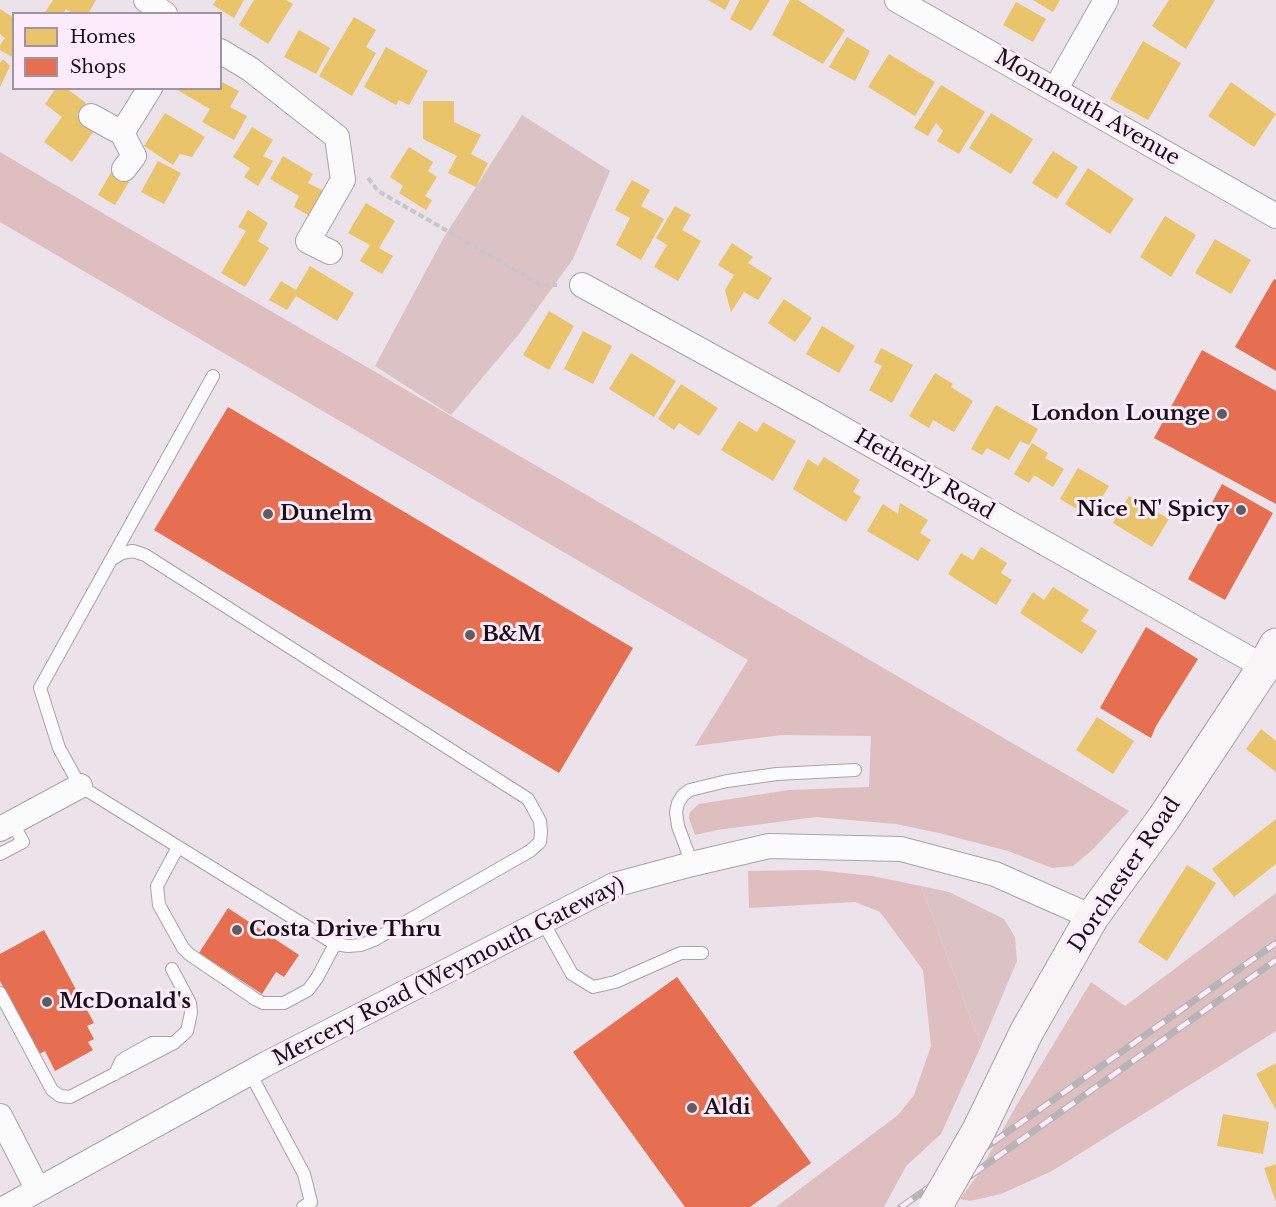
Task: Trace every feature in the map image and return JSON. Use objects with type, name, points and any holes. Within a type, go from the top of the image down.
[{"type":"main road","name":"Dorchester Road","points":[[935,1207],[979,1130],[1027,1031],[1092,917],[1164,818],[1270,656]]},
{"type":"street","points":[[147,0],[162,12]]},
{"type":"street","name":"Monmouth Avenue","points":[[897,0],[1276,216]]},
{"type":"street","points":[[1055,90],[1106,0]]},
{"type":"street","points":[[222,52],[250,69],[338,137],[343,180],[308,241],[330,252]]},
{"type":"street","points":[[122,133],[149,90]]},
{"type":"street","points":[[91,116],[122,133],[134,156],[124,169]]},
{"type":"street","name":"Hetherly Road","points":[[582,285],[823,418],[1270,656]]},
{"type":"street","points":[[12,831],[80,786]]},
{"type":"street","name":"Mercery Road (Weymouth Gateway)","points":[[8,1207],[250,1073],[614,885],[692,864],[769,846],[901,849],[994,874],[1092,917]]},
{"type":"street","points":[[0,1116],[38,1190]]},
{"type":"lane","points":[[111,560],[122,553],[133,551],[145,555],[528,799],[542,832],[540,842],[530,851],[374,940],[361,945],[348,946],[334,944],[80,786],[59,748],[40,688],[213,376]]},
{"type":"lane","points":[[692,864],[678,826],[676,812],[683,795],[690,790],[728,781],[777,774],[855,770]]},
{"type":"lane","points":[[0,854],[12,831]]},
{"type":"lane","points":[[178,847],[157,886],[159,905],[183,948],[189,954],[255,999],[272,1004],[284,1003],[308,990],[317,978],[334,944]]},
{"type":"lane","points":[[543,922],[572,974],[592,987],[615,982],[681,953],[702,953]]},
{"type":"lane","points":[[0,993],[52,1090],[56,1094],[70,1097],[174,1042],[187,1031],[191,1013],[190,1003],[172,969]]},
{"type":"lane","points":[[250,1073],[304,1174],[310,1205]]},
{"type":"path","points":[[364,173],[378,191],[542,285],[582,285]]},
{"type":"shaded area","points":[[522,115],[610,171],[573,259],[519,334],[451,415],[375,366],[444,237]]},
{"type":"shaded area","points":[[0,152],[1129,811],[1091,851],[1073,866],[1052,868],[1008,851],[896,824],[816,817],[695,835],[689,818],[690,812],[699,804],[789,790],[869,787],[871,736],[781,735],[695,746],[748,660],[0,222]]},
{"type":"shaded area","points":[[816,870],[872,876],[921,886],[981,1046],[941,1134],[906,1166],[884,1207],[776,1207],[898,1115],[914,1095],[931,1046],[923,970],[880,912],[855,902],[749,908],[748,871]]},
{"type":"shaded area","points":[[921,886],[949,892],[1004,919],[1015,937],[1017,961],[981,1046]]},
{"type":"shaded area","points":[[1276,893],[1276,1031],[1052,1171],[1001,1194],[970,1201],[960,1199],[977,1176],[1091,982],[1125,1006]]},
{"type":"building: Homes","points":[[53,0],[96,0],[89,12],[70,12],[66,9],[64,12],[45,12]]},
{"type":"building: Homes","points":[[216,0],[244,0],[234,18],[213,5]]},
{"type":"building: Homes","points":[[254,0],[286,0],[293,4],[268,44],[239,25]]},
{"type":"building: Homes","points":[[708,0],[730,0],[725,10]]},
{"type":"building: Homes","points":[[740,0],[770,0],[751,31],[730,19]]},
{"type":"building: Homes","points":[[790,0],[798,0],[845,30],[823,64],[772,35]]},
{"type":"building: Homes","points":[[1033,0],[1060,0],[1053,12]]},
{"type":"building: Homes","points":[[1169,0],[1215,0],[1186,49],[1152,26]]},
{"type":"building: Homes","points":[[1016,2],[1046,19],[1033,42],[1003,25]]},
{"type":"building: Homes","points":[[0,9],[12,17],[12,57],[0,50],[0,45],[5,38],[0,34]]},
{"type":"building: Homes","points":[[354,17],[376,30],[366,47],[376,53],[352,96],[319,76]]},
{"type":"building: Homes","points":[[299,30],[330,48],[316,74],[284,57]]},
{"type":"building: Homes","points":[[847,37],[870,51],[855,81],[829,67]]},
{"type":"building: Homes","points":[[1143,41],[1181,63],[1148,120],[1110,99]]},
{"type":"building: Homes","points":[[386,47],[428,71],[409,105],[399,100],[396,105],[364,87]]},
{"type":"building: Homes","points":[[889,54],[935,82],[915,116],[868,87]]},
{"type":"building: Homes","points":[[3,59],[10,66],[0,87],[0,63]]},
{"type":"building: Homes","points":[[222,82],[239,91],[230,107],[247,116],[234,140],[202,122],[210,109],[177,90],[222,90]]},
{"type":"building: Homes","points":[[1231,82],[1276,114],[1254,147],[1208,116]]},
{"type":"building: Homes","points":[[941,85],[985,112],[959,154],[937,141],[943,131],[936,123],[928,136],[914,128]]},
{"type":"building: Homes","points":[[55,90],[69,90],[86,103],[77,115],[96,128],[72,162],[44,142],[62,117],[45,104]]},
{"type":"building: Homes","points":[[423,101],[454,101],[454,122],[481,135],[471,154],[488,163],[476,187],[448,173],[457,156],[423,139]]},
{"type":"building: Homes","points":[[165,113],[205,137],[192,157],[180,154],[173,165],[144,146]]},
{"type":"building: Homes","points":[[991,113],[1033,139],[1011,174],[969,148]]},
{"type":"building: Homes","points":[[252,127],[273,140],[263,156],[273,161],[258,186],[244,177],[250,168],[233,157]]},
{"type":"building: Homes","points":[[409,147],[433,162],[428,171],[437,177],[425,196],[432,200],[426,210],[399,193],[403,186],[390,177]]},
{"type":"building: Homes","points":[[1053,151],[1078,167],[1057,199],[1032,183]]},
{"type":"building: Homes","points":[[283,156],[313,174],[308,183],[326,192],[313,218],[294,207],[299,196],[270,179]]},
{"type":"building: Homes","points":[[158,161],[181,173],[164,204],[141,192]]},
{"type":"building: Homes","points":[[1088,168],[1134,199],[1110,234],[1065,204]]},
{"type":"building: Homes","points":[[112,171],[129,182],[115,205],[98,195]]},
{"type":"building: Homes","points":[[632,180],[650,190],[641,206],[664,219],[641,260],[616,245],[630,218],[615,210]]},
{"type":"building: Homes","points":[[366,203],[395,221],[379,248],[393,256],[382,274],[360,261],[370,245],[348,233]]},
{"type":"building: Homes","points":[[675,206],[691,215],[682,230],[701,241],[678,281],[654,267],[667,245],[656,238]]},
{"type":"building: Homes","points":[[248,210],[268,223],[258,241],[269,248],[245,287],[221,273],[246,231],[238,227]]},
{"type":"building: Homes","points":[[1165,216],[1196,235],[1171,277],[1140,257]]},
{"type":"building: Homes","points":[[1215,239],[1251,260],[1231,294],[1195,273]]},
{"type":"building: Homes","points":[[732,243],[753,257],[748,263],[772,278],[758,300],[744,292],[731,312],[725,290],[734,275],[718,265]]},
{"type":"building: Homes","points":[[310,266],[354,293],[337,321],[296,296],[287,310],[269,300],[281,281],[296,290]]},
{"type":"building: Homes","points":[[784,299],[812,318],[795,342],[768,323]]},
{"type":"building: Homes","points":[[549,311],[574,326],[549,370],[523,355]]},
{"type":"building: Homes","points":[[822,326],[855,346],[839,373],[806,354]]},
{"type":"building: Homes","points":[[583,331],[612,346],[593,384],[564,369]]},
{"type":"building: Homes","points":[[881,348],[913,365],[892,403],[869,390],[882,366],[874,362]]},
{"type":"building: Homes","points":[[631,353],[676,381],[654,417],[609,389]]},
{"type":"building: Homes","points":[[935,373],[953,384],[951,387],[973,401],[954,432],[933,420],[929,428],[909,416]]},
{"type":"building: Homes","points":[[681,384],[718,408],[699,436],[679,423],[674,430],[658,419]]},
{"type":"building: Homes","points":[[996,405],[1038,429],[1029,445],[1020,441],[1009,460],[987,448],[982,455],[971,449]]},
{"type":"building: Homes","points":[[739,421],[757,432],[763,422],[796,441],[773,481],[721,450]]},
{"type":"building: Homes","points":[[1032,443],[1048,453],[1045,458],[1064,469],[1053,487],[1034,475],[1029,483],[1014,474]]},
{"type":"building: Homes","points":[[824,457],[860,480],[853,492],[861,497],[846,522],[793,489],[808,459],[818,466]]},
{"type":"building: Homes","points":[[1078,468],[1109,486],[1090,517],[1060,499]]},
{"type":"building: Homes","points":[[1129,496],[1169,519],[1152,547],[1113,523]]},
{"type":"building: Homes","points":[[900,503],[928,520],[920,533],[931,540],[918,561],[867,531],[883,504],[898,514]]},
{"type":"building: Homes","points":[[981,547],[1007,563],[1001,573],[1012,580],[996,605],[948,574],[961,553],[973,560]]},
{"type":"building: Homes","points":[[1053,587],[1089,610],[1081,621],[1097,631],[1082,654],[1020,613],[1033,592],[1044,600]]},
{"type":"building: Homes","points":[[1097,717],[1134,741],[1113,774],[1076,750]]},
{"type":"building: Homes","points":[[1261,729],[1276,741],[1276,772],[1246,749]]},
{"type":"building: Homes","points":[[1276,819],[1276,864],[1234,897],[1212,869]]},
{"type":"building: Homes","points":[[1187,865],[1216,883],[1167,961],[1138,942]]},
{"type":"building: Homes","points":[[1276,1063],[1276,1110],[1256,1074]]},
{"type":"building: Homes","points":[[1223,1114],[1269,1122],[1263,1154],[1217,1146]]},
{"type":"building: Homes","points":[[1276,1164],[1276,1202],[1264,1168]]},
{"type":"building: Shops","points":[[1274,279],[1276,280],[1276,371],[1235,347]]},
{"type":"building: Shops","name":"London Lounge","points":[[1202,350],[1276,391],[1276,504],[1154,438]]},
{"type":"building: Shops","name":"B&M","points":[[228,407],[633,648],[559,773],[154,530]]},
{"type":"building: Shops","points":[[1222,484],[1273,513],[1225,600],[1188,579],[1223,515],[1209,508]]},
{"type":"building: Shops","points":[[1146,627],[1198,659],[1156,726],[1151,738],[1100,708]]},
{"type":"building: Shops","name":"Costa Drive Thru","points":[[228,908],[299,955],[284,977],[276,972],[262,994],[199,953]]},
{"type":"building: Shops","name":"McDonald's","points":[[44,930],[94,1023],[87,1026],[94,1039],[88,1042],[93,1050],[55,1071],[45,1051],[39,1054],[0,981],[0,954]]},
{"type":"building: Shops","name":"Aldi","points":[[677,977],[811,1163],[750,1207],[685,1207],[573,1052]]},
{"type":"railway","points":[[901,1207],[1276,943]]},
{"type":"railway","points":[[926,1207],[1276,960]]},
{"type":"place","name":"London Lounge","points":[[1222,414]]},
{"type":"place","name":"Nice 'N' Spicy","points":[[1241,510]]},
{"type":"place","name":"Dunelm","points":[[268,514]]},
{"type":"place","name":"B&M","points":[[470,635]]},
{"type":"place","name":"Costa Drive Thru","points":[[237,930]]},
{"type":"place","name":"McDonald's","points":[[47,1002]]},
{"type":"place","name":"Aldi","points":[[692,1108]]}]
